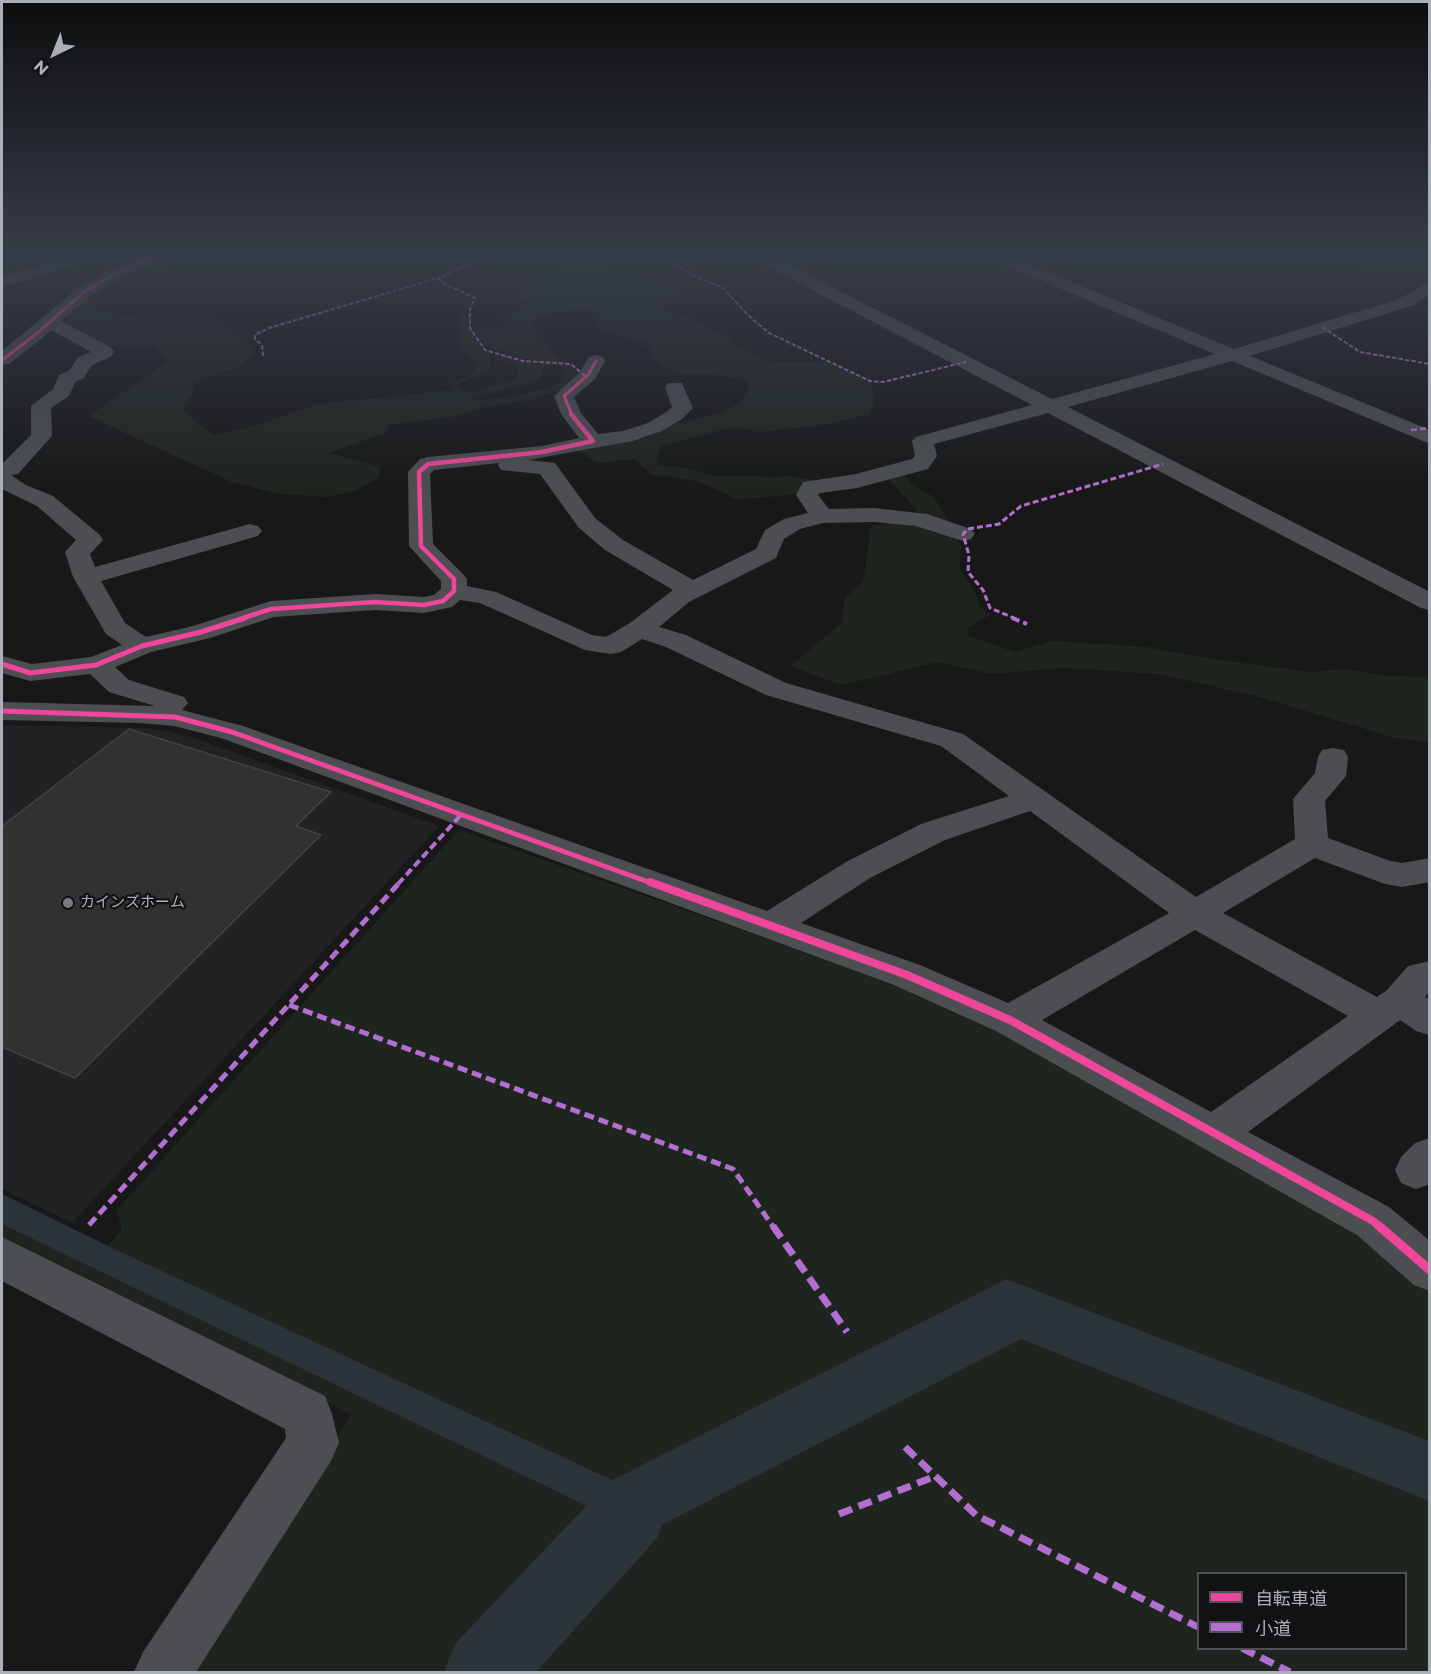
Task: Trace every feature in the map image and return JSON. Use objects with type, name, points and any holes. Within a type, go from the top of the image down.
[{"type":"highway","points":[[2,359],[24,336]]},
{"type":"highway","points":[[2,359],[31,336]]},
{"type":"street","points":[[2,470],[10,469],[41,436],[43,426],[41,406],[62,392],[66,379],[77,374],[85,361],[105,352],[76,336]]},
{"type":"street","points":[[916,336],[1430,602]]},
{"type":"street","points":[[1189,336],[1430,438]]},
{"type":"street","points":[[822,516],[807,495],[811,487],[857,481],[920,464],[926,456],[923,441],[1295,336]]},
{"type":"street","points":[[593,441],[572,414],[564,396],[588,375],[596,361]]},
{"type":"street","points":[[2,664],[30,673],[96,665],[142,646],[201,632],[272,609],[375,602],[424,605],[443,601],[454,591],[454,579],[421,546],[419,472],[428,464],[542,452],[593,441],[626,437],[655,427],[683,408],[675,387]]},
{"type":"street","points":[[492,456],[504,464],[547,468],[587,523],[614,545],[693,591]]},
{"type":"street","points":[[878,476],[919,519]]},
{"type":"street","points":[[2,479],[18,490],[45,501],[91,540],[77,552],[86,577],[115,628],[142,646]]},
{"type":"street","points":[[454,591],[487,597],[585,642],[611,645],[639,629],[680,597],[767,553],[773,535],[792,524],[822,516],[874,515],[919,519],[963,534]]},
{"type":"street","points":[[86,577],[250,531]]},
{"type":"street","points":[[639,629],[676,642],[776,689],[952,740],[1195,914],[1402,1012]]},
{"type":"street","points":[[96,665],[119,686],[177,704],[180,708],[176,717]]},
{"type":"street","points":[[2,711],[176,717],[232,732],[907,975],[1010,1020],[1373,1221],[1430,1270]]},
{"type":"street","points":[[1312,844],[1310,799],[1330,776],[1334,757]]},
{"type":"street","points":[[770,926],[858,870],[933,832],[1036,798]]},
{"type":"street","points":[[1010,1020],[1312,844]]},
{"type":"street","points":[[1312,844],[1385,872],[1402,875],[1430,870]]},
{"type":"street","points":[[1213,1134],[1402,1012],[1421,976],[1430,975]]},
{"type":"street","points":[[2,1258],[307,1414],[313,1443],[163,1672]]},
{"type":"shaded area","points":[[87,336],[245,336],[254,352],[239,367],[192,383],[195,390],[183,411],[213,435],[248,428],[317,404],[452,390],[450,384],[475,372],[476,360],[461,350],[461,336],[474,336],[481,349],[491,354],[488,372],[458,384],[467,394],[517,378],[517,368],[492,357],[498,354],[535,364],[547,363],[521,358],[488,347],[479,336],[540,336],[559,360],[573,365],[578,372],[575,383],[556,392],[529,400],[480,408],[456,416],[389,425],[384,433],[329,453],[380,467],[378,478],[356,491],[328,497],[278,494],[232,482],[88,416],[166,363],[154,346],[100,346]],"holes":[[[552,365],[562,367],[568,372],[564,374],[564,381],[547,388],[507,397],[481,400],[470,398],[478,398],[487,393],[534,383],[542,375],[544,367]]]},
{"type":"shaded area","points":[[620,336],[727,336],[731,338],[731,343],[766,361],[833,363],[870,381],[875,397],[870,414],[828,424],[760,432],[734,427],[662,446],[657,456],[658,465],[686,468],[712,476],[772,478],[787,476],[827,482],[830,487],[781,496],[737,499],[697,481],[651,474],[634,459],[598,463],[579,451],[649,437],[668,425],[716,415],[740,403],[747,392],[748,381],[721,375],[677,374],[652,359],[650,348],[638,339]]},
{"type":"shaded area","points":[[902,472],[913,486],[934,497],[953,528],[961,547],[960,570],[976,594],[978,605],[990,615],[968,627],[968,636],[1015,652],[1053,641],[1147,647],[1219,660],[1312,672],[1345,669],[1386,676],[1429,677],[1429,742],[1395,738],[1260,697],[1159,674],[1060,668],[992,674],[938,662],[841,685],[791,666],[841,623],[845,598],[863,582],[871,526],[908,522],[919,513],[886,476]]},
{"type":"shaded area","points":[[2,725],[163,730],[194,738],[439,826],[72,1223],[2,1189]]},
{"type":"shaded area","points":[[459,830],[930,999],[986,1024],[1362,1232],[1429,1289],[1429,1441],[1006,1279],[614,1480],[108,1246],[122,1230],[117,1210]]},
{"type":"shaded area","points":[[2,1194],[108,1246],[613,1480],[1006,1279],[1429,1441],[1429,1501],[1021,1339],[608,1553],[593,1509],[2,1224]]},
{"type":"shaded area","points":[[2,1223],[593,1509],[597,1522],[457,1672],[185,1672],[351,1414],[2,1239]]},
{"type":"shaded area","points":[[1021,1339],[1429,1501],[1429,1672],[500,1672],[608,1553]]},
{"type":"building","points":[[129,729],[331,792],[296,826],[321,835],[75,1078],[2,1047],[2,826]]},
{"type":"waterway","points":[[483,1672],[631,1512]]},
{"type":"marked path","points":[[255,336],[262,345],[263,356]]},
{"type":"marked path","points":[[476,336],[485,350],[523,361],[571,364],[584,375],[585,379]]},
{"type":"marked path","points":[[776,336],[870,381],[883,382],[966,362]]},
{"type":"marked path","points":[[1334,336],[1360,352],[1430,364]]},
{"type":"marked path","points":[[1411,430],[1430,428]]},
{"type":"marked path","points":[[1027,624],[990,608],[983,590],[968,572],[969,555],[963,534],[968,529],[999,524],[1021,506],[1163,464]]},
{"type":"marked path","points":[[89,1225],[460,816]]},
{"type":"marked path","points":[[289,1005],[733,1169],[847,1332]]},
{"type":"marked path","points":[[905,1447],[976,1515],[1197,1626]]},
{"type":"marked path","points":[[839,1514],[936,1476]]},
{"type":"marked path","points":[[1246,1650],[1290,1672]]},
{"type":"cycle path","points":[[2,360],[34,336]]},
{"type":"cycle path","points":[[2,664],[30,673],[96,665],[142,646],[201,632],[271,609],[375,602],[424,605],[443,601],[454,591],[454,579],[421,546],[419,472],[428,464],[542,452],[593,441],[571,414],[564,396],[588,375],[596,361]]},
{"type":"cycle path","points":[[2,711],[175,717],[232,732],[907,975],[1010,1020],[1373,1221],[1430,1270]]},
{"type":"place","name":"カインズホーム","points":[[68,903]]}]
